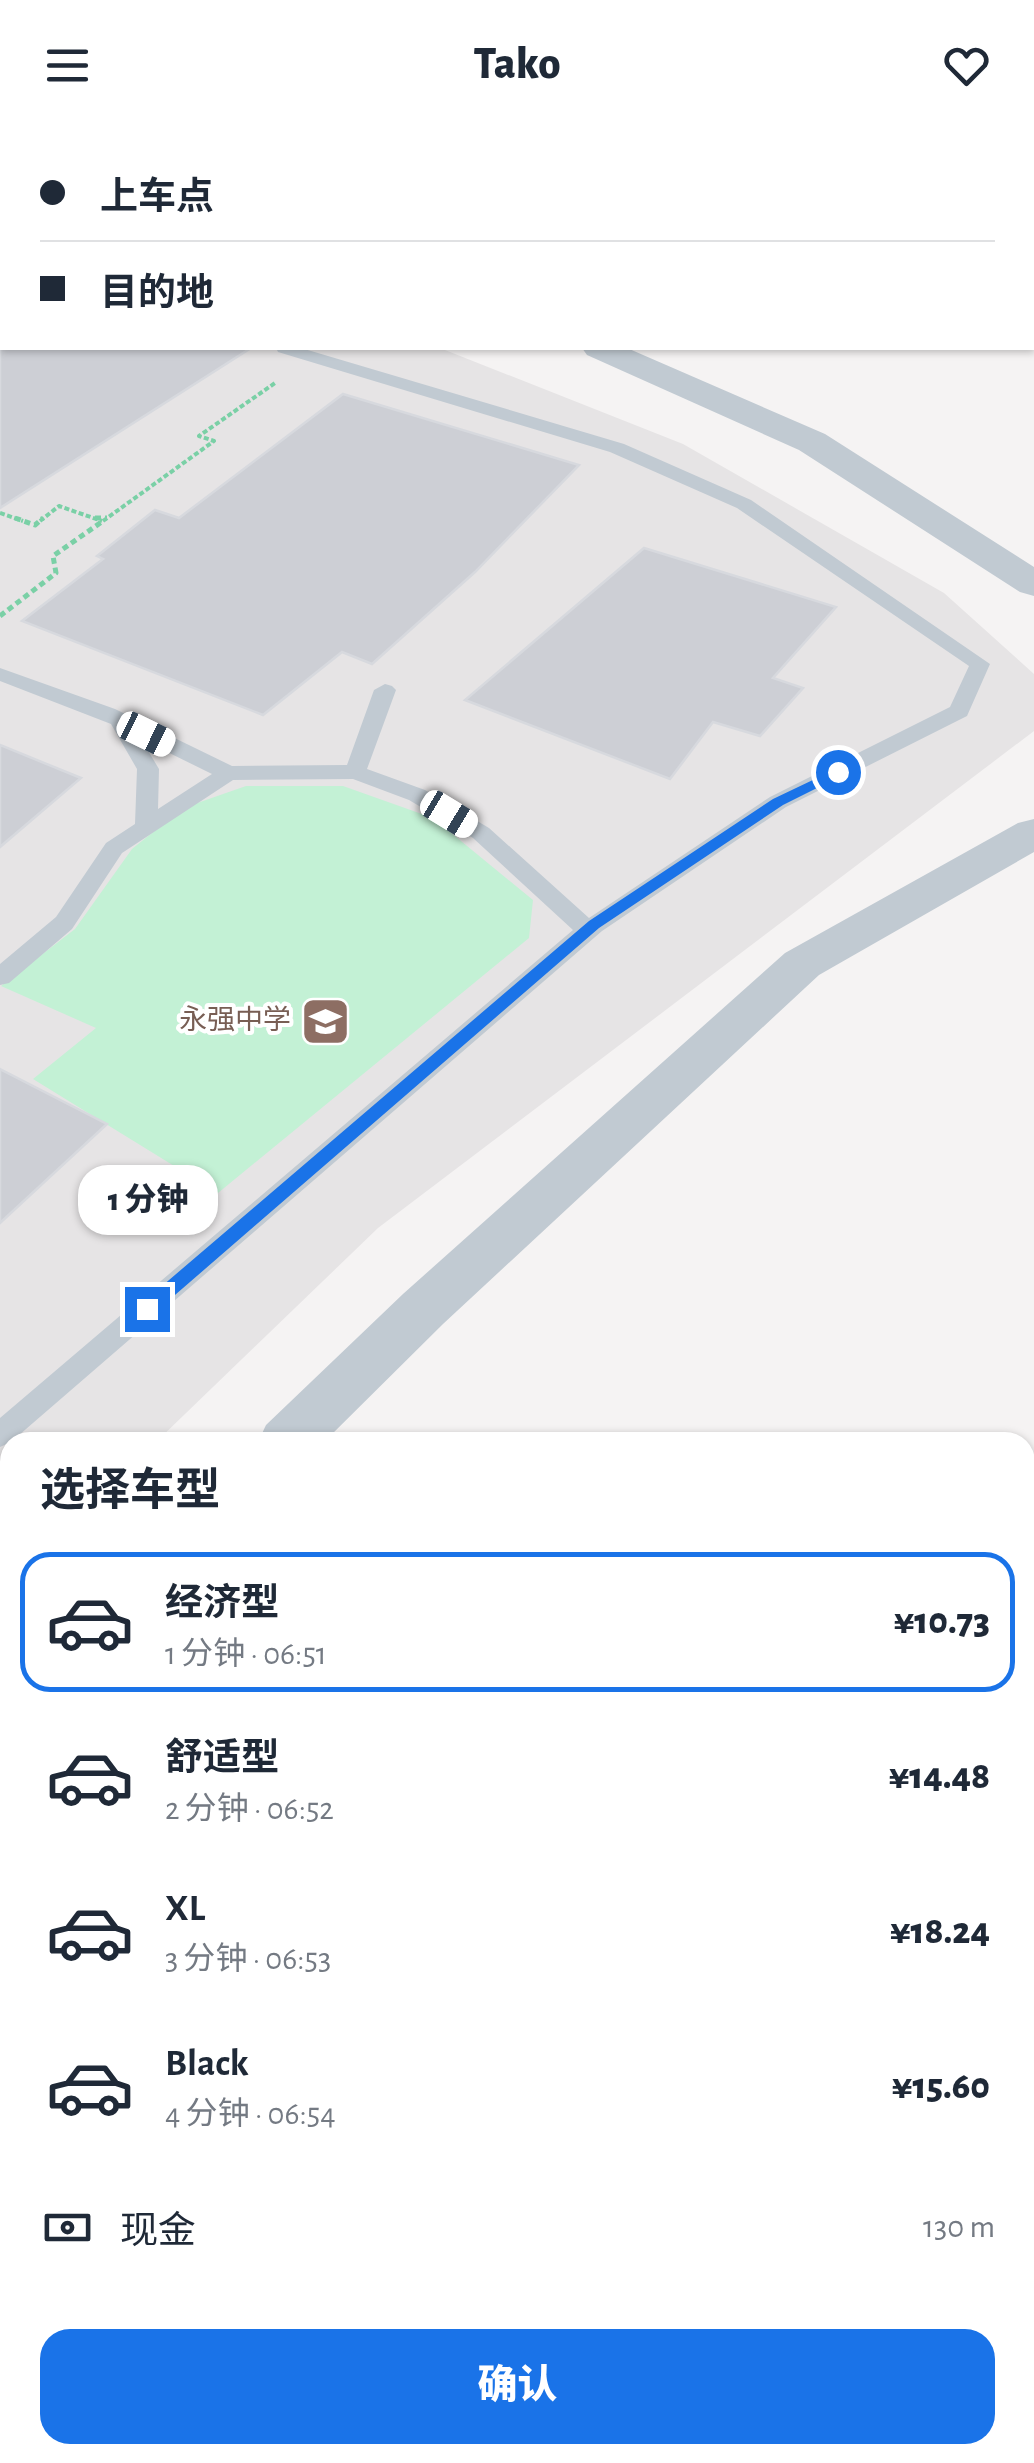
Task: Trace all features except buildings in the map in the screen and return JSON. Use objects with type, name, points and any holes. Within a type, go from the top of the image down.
[{"type":"street","points":[[604,350],[812,442],[1034,584]]},
{"type":"street","points":[[297,1432],[423,1309],[802,964],[1034,833]]},
{"type":"lane","points":[[5,1432],[588,930],[778,802],[959,710],[980,664],[744,504],[617,448],[291,350]]},
{"type":"lane","points":[[0,674],[120,720],[228,773],[356,772],[417,795],[481,833],[588,930]]},
{"type":"lane","points":[[356,772],[385,690]]},
{"type":"lane","points":[[120,720],[148,769],[146,825]]},
{"type":"lane","points":[[0,976],[64,922],[114,848],[228,773]]},
{"type":"path","points":[[0,616],[56,573],[53,556],[214,441],[199,436],[313,356]]},
{"type":"path","points":[[1,514],[35,524],[60,506],[103,522]]},
{"type":"shaded area","name":"永强中学","points":[[0,350],[445,350],[683,444],[944,593],[1034,674],[1034,731],[378,1228],[166,1432],[0,1432]]},
{"type":"green space","points":[[246,786],[343,786],[433,818],[533,900],[529,938],[218,1193],[33,1079],[96,1028],[1,986],[75,929],[132,849],[183,808]]},
{"type":"place","name":"永强中学","points":[[326,1021]]},
{"type":"route","points":[[147,1309],[594,925],[778,802],[838,772]]}]
